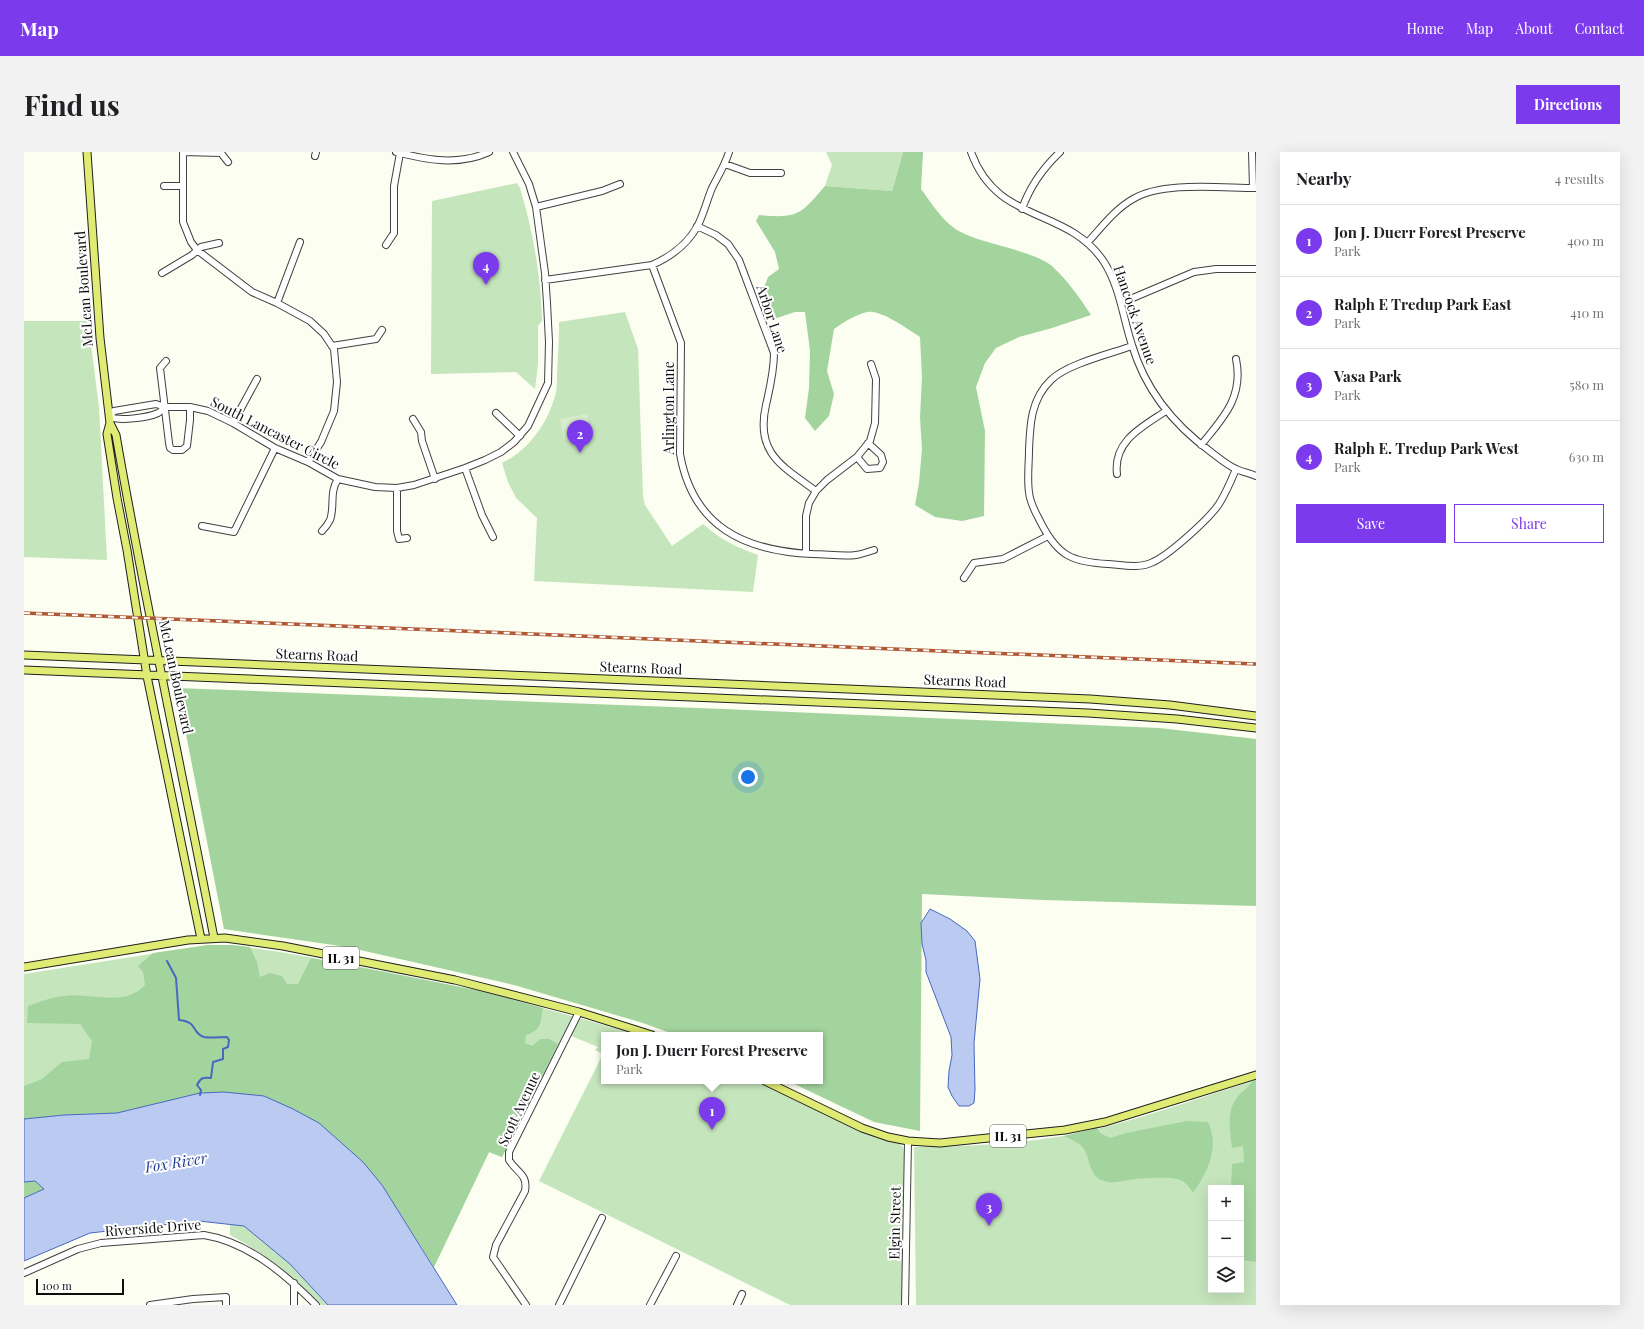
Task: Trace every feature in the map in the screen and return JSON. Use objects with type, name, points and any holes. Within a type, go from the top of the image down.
[{"type":"main road","name":"McLean Boulevard","points":[[87,152],[100,338],[109,420],[107,434],[111,462],[147,676],[201,939]]},
{"type":"main road","name":"McLean Boulevard","points":[[109,420],[116,435],[139,568],[214,938]]},
{"type":"main road","name":"Stearns Road","points":[[24,655],[159,662],[1090,699],[1170,705],[1256,716]]},
{"type":"main road","name":"Stearns Road","points":[[24,670],[162,677],[1080,713],[1177,719],[1256,728]]},
{"type":"main road","name":"IL 31","points":[[24,967],[214,938],[283,946],[447,979],[512,994],[579,1012],[642,1032]]},
{"type":"main road","name":"IL 31","points":[[772,1084],[862,1128],[888,1137],[908,1141],[940,1142],[1065,1130],[1105,1122],[1256,1075]]},
{"type":"street","points":[[228,162],[221,153],[183,152],[183,222],[191,242],[197,250],[252,292],[277,303],[310,321],[324,334],[332,346],[334,350],[337,382],[334,411],[321,442],[308,462]]},
{"type":"street","points":[[386,245],[394,232],[394,186],[398,153],[426,159],[458,161],[489,152]]},
{"type":"street","name":"South Lancaster Circle","points":[[165,407],[158,413],[141,417],[109,420],[114,411],[156,404],[165,407],[190,407],[208,411],[233,422],[275,448],[308,462],[338,479],[364,486],[397,488],[414,485],[465,468],[501,452],[520,436],[532,419],[548,383],[549,342],[545,280],[536,207],[529,184],[513,152]]},
{"type":"street","points":[[545,280],[652,265],[668,258],[678,249],[697,226],[712,188],[725,164],[729,152]]},
{"type":"street","name":"Hancock Avenue","points":[[971,152],[976,166],[991,187],[1011,203],[1022,209],[1058,223],[1073,232],[1087,243],[1103,261],[1112,277],[1121,303],[1132,346],[1146,381],[1166,411],[1183,431],[1201,445],[1236,469],[1256,476]]},
{"type":"street","points":[[1022,209],[1036,180],[1042,171],[1060,152]]},
{"type":"street","points":[[1087,243],[1121,207],[1146,192],[1171,188],[1254,188],[1252,152]]},
{"type":"street","points":[[725,164],[750,173],[781,172]]},
{"type":"street","points":[[536,207],[602,191],[620,184]]},
{"type":"street","points":[[164,186],[182,186]]},
{"type":"street","name":"Arbor Lane","points":[[697,226],[716,235],[728,244],[739,260],[774,353],[774,369],[764,417],[766,441],[773,456],[784,468],[816,491]]},
{"type":"street","points":[[277,303],[300,242]]},
{"type":"street","points":[[162,273],[201,247],[219,243]]},
{"type":"street","name":"Arlington Lane","points":[[652,265],[681,343],[680,454],[683,471],[688,486],[697,503],[712,520],[727,532],[746,542],[766,548],[786,552],[855,556],[874,550]]},
{"type":"street","points":[[1121,303],[1194,272],[1216,269],[1256,269]]},
{"type":"street","points":[[332,346],[376,339],[382,330]]},
{"type":"street","points":[[1132,346],[1066,370],[1052,379],[1045,387],[1035,404],[1032,412],[1030,435],[1029,491],[1035,512],[1053,544],[1067,555],[1077,560],[1090,563],[1142,566],[1152,563],[1165,556],[1212,514],[1236,469]]},
{"type":"street","points":[[1201,445],[1226,415],[1236,394],[1239,373],[1236,359]]},
{"type":"street","points":[[166,361],[160,368],[170,448],[175,451],[182,450],[187,446],[190,407]]},
{"type":"street","points":[[806,553],[806,516],[809,503],[816,491],[827,480],[857,457],[868,443],[875,423],[876,379],[871,364]]},
{"type":"street","points":[[233,422],[257,379]]},
{"type":"street","points":[[1117,474],[1116,463],[1119,451],[1130,436],[1166,411]]},
{"type":"street","points":[[496,412],[520,436]]},
{"type":"street","points":[[413,419],[421,432],[422,441],[435,479]]},
{"type":"street","points":[[857,457],[867,469],[880,468],[883,462],[881,455],[868,443]]},
{"type":"street","points":[[202,526],[234,532],[275,448]]},
{"type":"street","points":[[465,468],[482,515],[492,537]]},
{"type":"street","points":[[322,531],[330,519],[332,493],[334,485],[338,479]]},
{"type":"street","points":[[397,488],[397,531],[399,539],[407,538]]},
{"type":"street","points":[[964,578],[974,563],[1003,559],[1048,536]]},
{"type":"street","name":"Scott Avenue","points":[[526,1305],[493,1257],[496,1244],[526,1191],[527,1183],[524,1176],[509,1160],[509,1152],[579,1012]]},
{"type":"street","name":"Elgin Street","points":[[905,1305],[908,1141]]},
{"type":"street","points":[[559,1305],[602,1218]]},
{"type":"street","name":"Riverside Drive","points":[[24,1273],[78,1249],[101,1243],[204,1235],[221,1238],[235,1243],[254,1254],[294,1283],[316,1305]]},
{"type":"street","points":[[650,1305],[676,1256]]},
{"type":"street","points":[[294,1283],[294,1305]]},
{"type":"street","points":[[737,1305],[742,1294]]},
{"type":"street","points":[[150,1305],[159,1305],[192,1299],[226,1297],[226,1305]]},
{"type":"green space","points":[[826,152],[903,152],[892,191],[825,186],[832,165]]},
{"type":"green space","points":[[903,152],[923,152],[921,189],[951,226],[975,238],[1023,252],[1045,261],[1064,278],[1091,315],[1019,337],[996,348],[985,363],[976,387],[985,431],[984,516],[962,521],[935,517],[915,505],[919,483],[922,449],[920,418],[922,377],[920,337],[894,320],[873,312],[858,315],[834,329],[827,371],[834,394],[829,416],[815,431],[805,418],[809,388],[810,351],[805,312],[795,312],[774,319],[762,293],[768,277],[779,269],[775,252],[756,221],[759,215],[782,216],[791,215],[798,212],[804,209],[825,186],[892,191]]},
{"type":"green space","points":[[517,183],[520,188],[529,221],[536,254],[540,287],[542,321],[538,326],[538,364],[535,389],[516,372],[431,374],[432,201]]},
{"type":"green space","points":[[625,312],[638,349],[643,497],[645,505],[672,546],[703,524],[729,542],[758,555],[753,592],[534,581],[537,518],[516,498],[508,482],[502,463],[521,451],[529,443],[543,424],[553,403],[557,385],[559,322]]},
{"type":"green space","points":[[24,321],[88,321],[99,407],[107,560],[24,557]]},
{"type":"green space","points":[[587,414],[591,435],[564,440],[560,419]]},
{"type":"green space","points":[[177,688],[724,709],[1159,728],[1256,739],[1256,906],[1043,900],[922,894],[920,1131],[874,1122],[794,1084],[823,1084],[823,1032],[668,1032],[643,1023],[514,985],[347,947],[224,929]]},
{"type":"green space","points":[[208,945],[224,945],[274,951],[377,970],[452,986],[489,994],[627,1032],[601,1032],[601,1053],[595,1050],[598,1047],[564,1033],[502,1157],[489,1152],[434,1267],[382,1185],[26,1118],[24,1119],[24,974]]},
{"type":"green space","points":[[208,945],[250,947],[257,962],[260,977],[270,973],[282,976],[287,984],[298,984],[311,958],[482,991],[543,1008],[541,1022],[538,1028],[526,1035],[525,1043],[532,1046],[540,1039],[549,1039],[558,1044],[502,1157],[489,1152],[434,1267],[382,1185],[363,1162],[200,1093],[117,1113],[64,1115],[24,1119],[24,1086],[42,1079],[62,1062],[89,1059],[92,1041],[80,1024],[27,1023],[28,1006],[64,996],[74,995],[117,998],[127,996],[137,992],[145,985],[143,972],[138,966],[153,953]]},
{"type":"green space","points":[[601,1058],[601,1084],[762,1084],[873,1136],[899,1143],[903,1147],[902,1249],[905,1250],[904,1305],[790,1305],[539,1181]]},
{"type":"green space","points":[[1256,1080],[1256,1305],[916,1305],[914,1147],[989,1144],[1063,1136],[1111,1125]]},
{"type":"green space","points":[[1256,1080],[1256,1262],[1244,1260],[1244,1185],[1231,1185],[1232,1164],[1244,1162],[1243,1146],[1232,1148],[1230,1135],[1230,1114],[1234,1102],[1253,1081]]},
{"type":"green space","points":[[1187,1121],[1208,1122],[1213,1141],[1211,1159],[1208,1167],[1193,1193],[1186,1184],[1176,1179],[1147,1178],[1107,1182],[1099,1179],[1091,1168],[1084,1149],[1075,1141],[1064,1136],[1097,1128],[1100,1133],[1110,1138],[1126,1133]]},
{"type":"green space","points":[[35,1181],[44,1189],[24,1198],[24,1182]]},
{"type":"green space","points":[[230,1224],[244,1226],[290,1264],[328,1305],[321,1305],[300,1284],[278,1266],[256,1250],[230,1235]]},
{"type":"water","points":[[930,909],[950,919],[967,931],[975,941],[980,979],[974,1043],[974,1103],[969,1106],[959,1106],[948,1087],[952,1055],[951,1037],[926,972],[926,960],[922,944],[921,923]]},
{"type":"water","name":"Fox River","points":[[224,1092],[264,1096],[293,1109],[319,1123],[363,1162],[382,1185],[457,1305],[328,1305],[290,1264],[244,1226],[199,1221],[90,1233],[24,1261],[24,1198],[44,1189],[35,1181],[24,1182],[24,1119],[64,1115],[117,1113],[200,1093]]},
{"type":"waterway","points":[[167,961],[176,978],[179,1020],[190,1023],[197,1033],[204,1037],[227,1037],[229,1040],[228,1047],[223,1049],[223,1059],[213,1062],[211,1078],[202,1078],[197,1085],[201,1090],[200,1095]]},
{"type":"railway","points":[[24,613],[1256,664]]},
{"type":"place","name":"Ralph E. Tredup Park West","points":[[486,285]]},
{"type":"place","name":"Ralph E Tredup Park East","points":[[580,453]]},
{"type":"place","name":"Jon J. Duerr Forest Preserve","points":[[712,1130]]},
{"type":"place","name":"Vasa Park","points":[[989,1226]]}]
